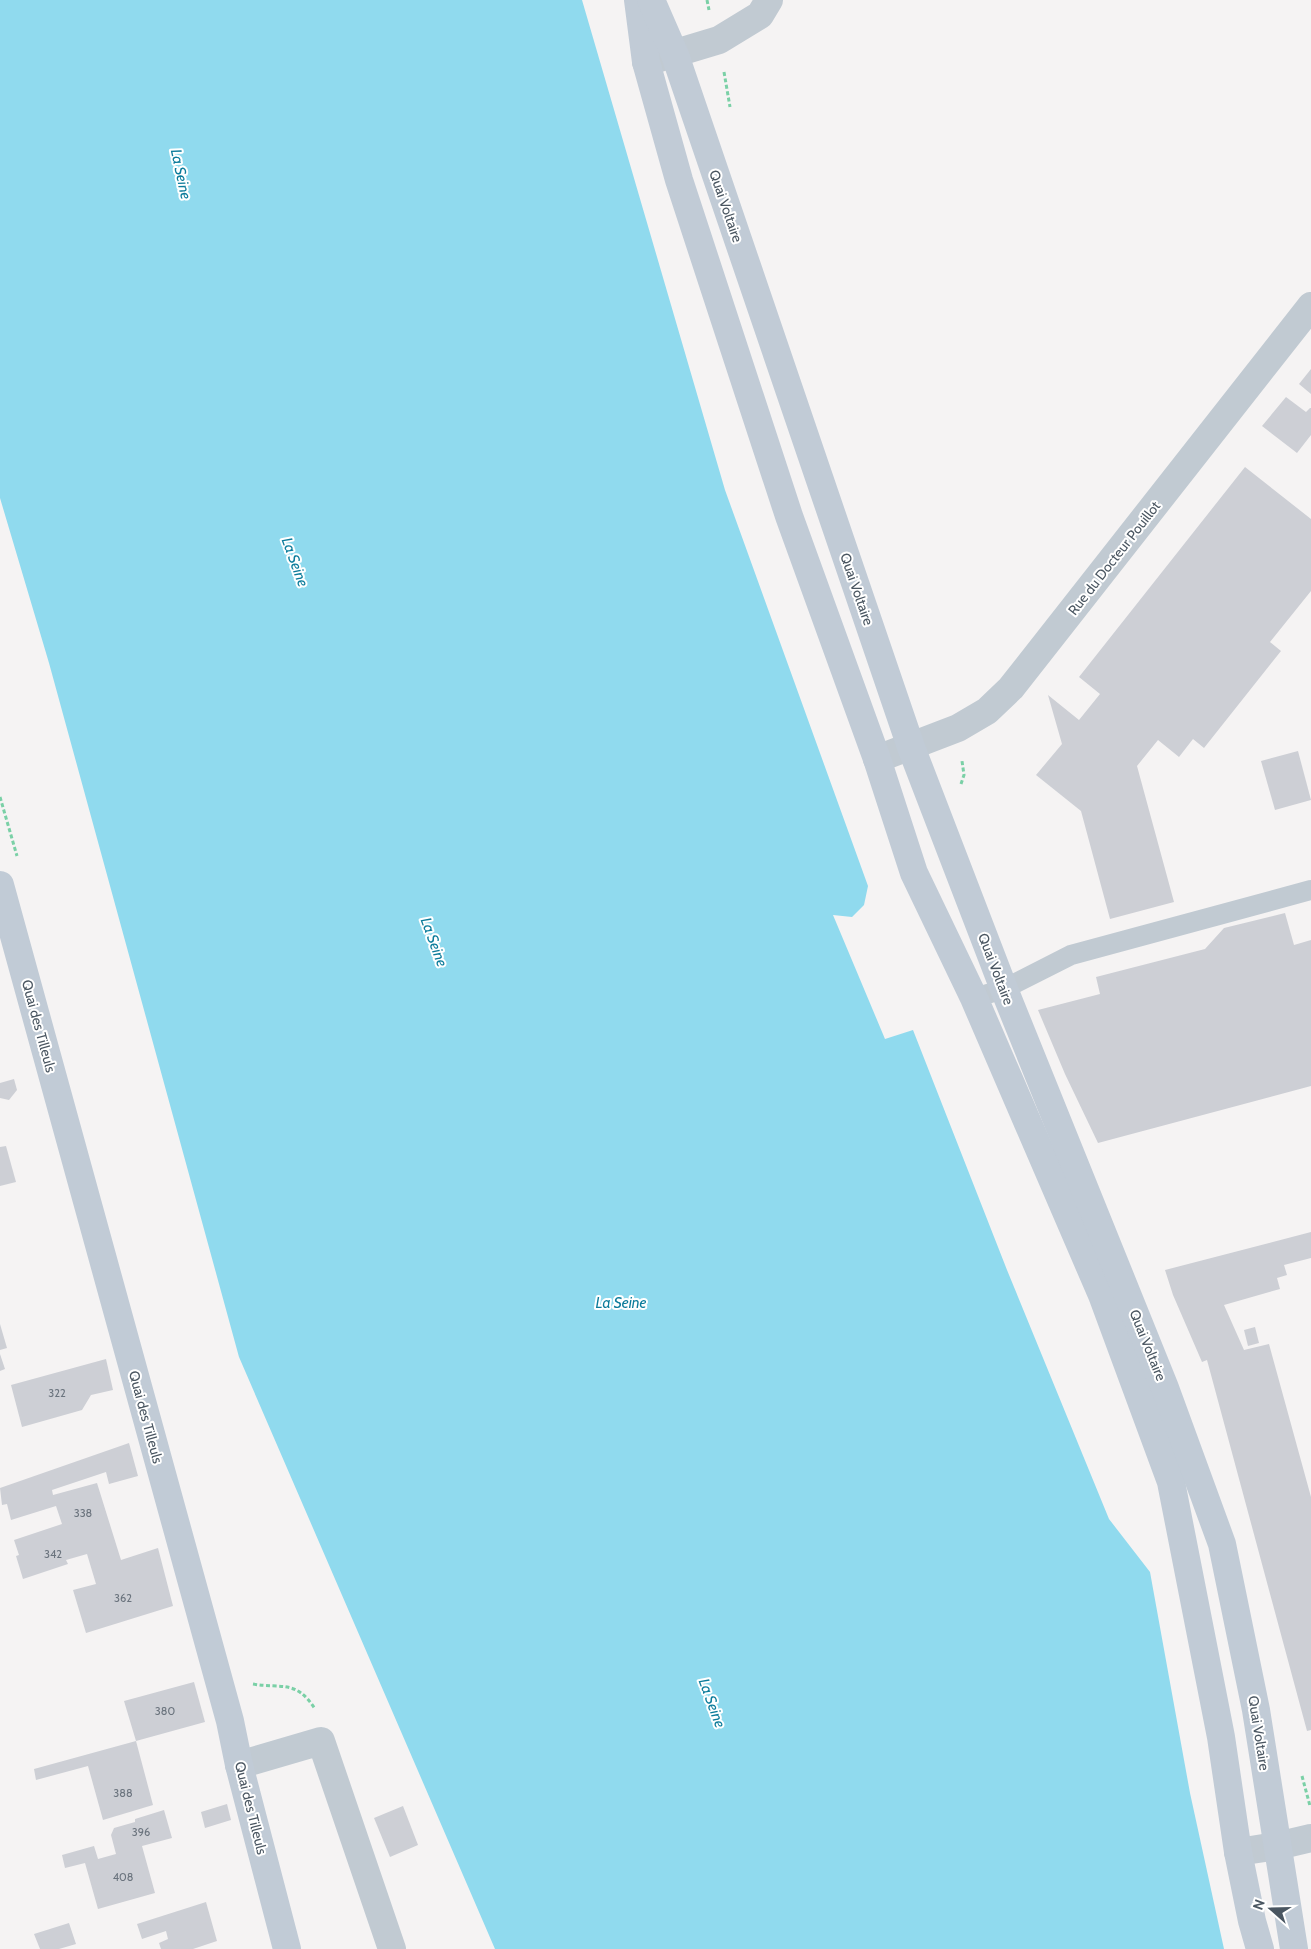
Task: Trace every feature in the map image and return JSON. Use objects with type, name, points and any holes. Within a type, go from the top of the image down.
[{"type":"street","name":"Quai Voltaire","points":[[638,0],[646,62],[679,180],[788,516],[877,759],[914,873],[974,998],[1102,1295],[1171,1482],[1221,1737],[1238,1852],[1260,1949]]},
{"type":"street","name":"Quai Voltaire","points":[[651,0],[675,55],[911,747],[1004,989],[1165,1388],[1222,1544],[1254,1700],[1294,1949]]},
{"type":"street","points":[[646,62],[675,55],[719,40],[760,15],[769,0]]},
{"type":"street","name":"Rue du Docteur Pouillot","points":[[877,759],[958,728],[987,711],[1012,688],[1311,306]]},
{"type":"street","name":"Quai des Tilleuls","points":[[0,885],[230,1721],[239,1765],[287,1949]]},
{"type":"street","points":[[239,1765],[321,1741],[392,1949]]},
{"type":"street","points":[[1238,1852],[1311,1838]]},
{"type":"lane","points":[[974,998],[1004,989],[1071,955],[1311,890]]},
{"type":"path","points":[[707,0],[719,40],[731,116]]},
{"type":"water","name":"La Seine","points":[[0,0],[582,0],[725,490],[868,886],[864,905],[852,917],[833,915],[885,1039],[913,1030],[1007,1270],[1109,1519],[1150,1572],[1190,1793],[1224,1949],[495,1949],[239,1357],[49,663],[0,498]]},
{"type":"building","points":[[1311,369],[1311,394],[1299,384]]},
{"type":"building","points":[[1286,397],[1306,412],[1311,408],[1311,435],[1297,453],[1262,426]]},
{"type":"building","points":[[1245,467],[1311,519],[1311,591],[1270,642],[1281,651],[1204,748],[1193,739],[1179,757],[1158,740],[1137,766],[1174,902],[1110,919],[1081,811],[1036,775],[1062,744],[1048,695],[1079,720],[1100,694],[1079,677]]},
{"type":"building","points":[[1298,751],[1311,800],[1275,810],[1261,761]]},
{"type":"building","points":[[1285,913],[1294,945],[1311,940],[1311,1086],[1098,1143],[1065,1074],[1038,1010],[1100,994],[1096,977],[1205,949],[1224,928]]},
{"type":"building","points":[[14,1079],[17,1090],[9,1100],[0,1098],[0,1083]]},
{"type":"building","points":[[6,1146],[16,1182],[0,1186],[0,1147]]},
{"type":"building","points":[[1311,1232],[1311,1258],[1284,1265],[1287,1275],[1277,1278],[1280,1289],[1224,1305],[1244,1350],[1269,1344],[1311,1497],[1311,1730],[1307,1731],[1207,1360],[1202,1362],[1173,1295],[1165,1270]]},
{"type":"building","points":[[0,1324],[7,1348],[0,1350]]},
{"type":"building","points":[[1255,1327],[1259,1343],[1248,1346],[1244,1330]]},
{"type":"building","points":[[0,1354],[5,1369],[0,1371]]},
{"type":"building","points":[[106,1359],[113,1390],[91,1395],[82,1410],[22,1427],[11,1385]]},
{"type":"building","points":[[129,1443],[138,1476],[109,1484],[106,1472],[52,1490],[53,1495],[97,1483],[121,1560],[158,1548],[173,1606],[86,1633],[73,1590],[96,1584],[87,1554],[66,1560],[68,1564],[23,1579],[16,1556],[19,1555],[14,1540],[62,1524],[56,1506],[11,1520],[7,1504],[2,1505],[0,1488]]},
{"type":"building","points":[[194,1682],[205,1722],[136,1741],[124,1701]]},
{"type":"building","points":[[136,1741],[153,1805],[103,1820],[88,1766],[36,1780],[34,1769]]},
{"type":"building","points":[[227,1804],[231,1820],[205,1828],[201,1812]]},
{"type":"building","points":[[403,1806],[418,1845],[390,1857],[374,1818]]},
{"type":"building","points":[[164,1810],[172,1838],[142,1846],[155,1893],[98,1909],[85,1863],[65,1868],[62,1855],[94,1846],[98,1859],[116,1854],[111,1835],[114,1828]]},
{"type":"building","points":[[206,1902],[217,1941],[193,1949],[161,1949],[159,1943],[168,1939],[166,1931],[142,1939],[137,1924]]},
{"type":"building","points":[[69,1923],[76,1944],[59,1949],[40,1949],[34,1934]]}]
